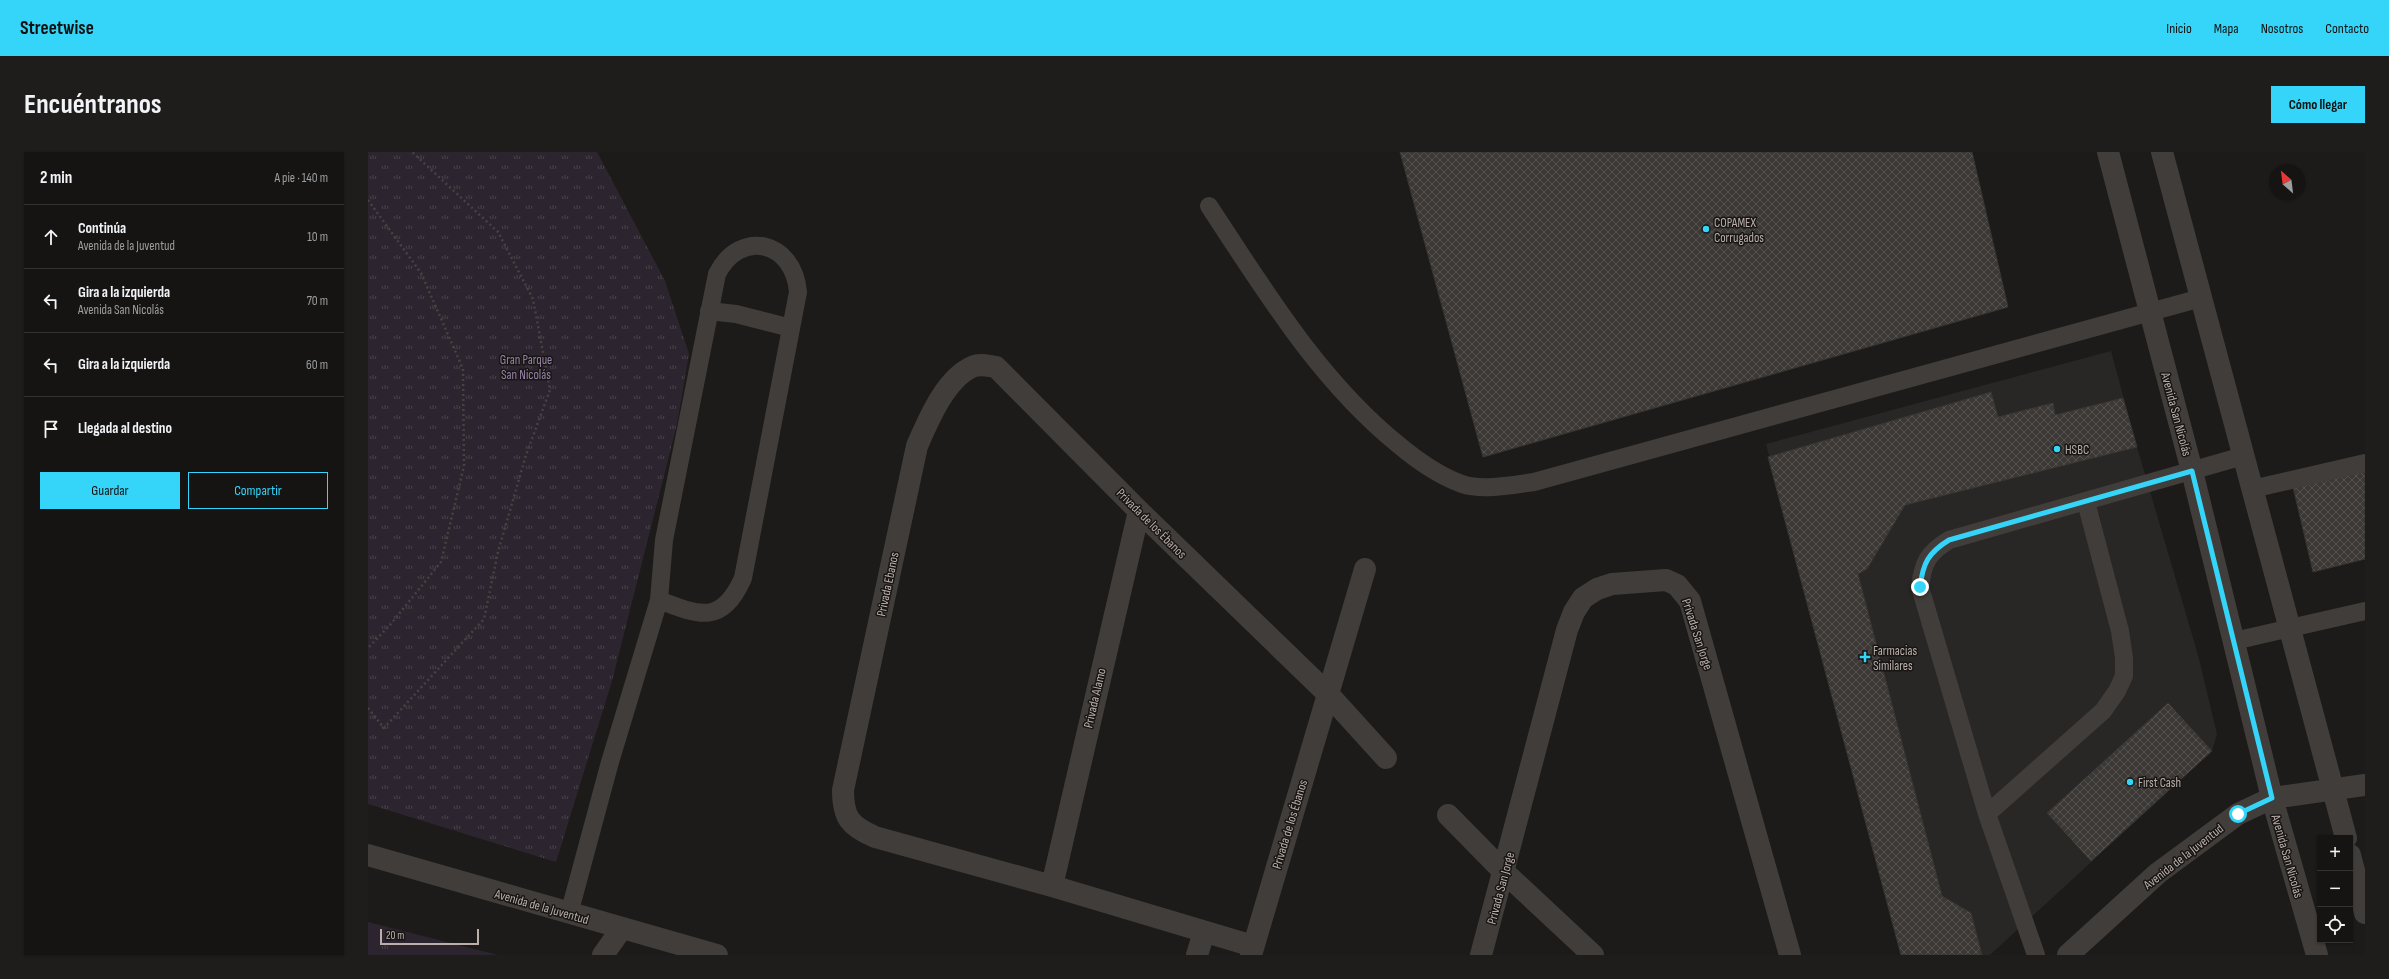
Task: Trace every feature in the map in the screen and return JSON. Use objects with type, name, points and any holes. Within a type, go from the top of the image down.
[{"type":"street","name":"Avenida San Nicolás","points":[[2108,152],[2192,471],[2272,798],[2316,955]]},
{"type":"street","points":[[2162,152],[2345,835]]},
{"type":"street","name":"Privada de los Ébanos","points":[[973,366],[984,365],[996,368],[1006,376],[1139,511],[1328,694],[1386,758]]},
{"type":"street","name":"Privada Ebanos","points":[[973,366],[962,374],[944,394],[930,416],[917,446],[843,790],[843,805],[848,819],[858,830],[875,837],[1052,886]]},
{"type":"street","name":"Privada Alamo","points":[[1052,886],[1139,511]]},
{"type":"street","name":"Privada de los Ébanos","points":[[1252,951],[1365,569]]},
{"type":"street","name":"Privada San Jorge","points":[[1481,955],[1567,630],[1574,612],[1583,598],[1597,589],[1612,584],[1666,580],[1677,585],[1690,601],[1790,955]]},
{"type":"street","name":"Avenida de la Juventud","points":[[2068,955],[2158,873],[2238,814],[2272,798],[2333,788],[2365,785]]},
{"type":"street","points":[[1448,815],[1504,872],[1593,955]]},
{"type":"street","name":"Avenida de la Juventud","points":[[368,855],[622,928],[685,950],[717,955]]},
{"type":"street","points":[[2353,867],[2365,913]]},
{"type":"street","points":[[1052,886],[1204,932],[1252,951]]},
{"type":"street","points":[[603,955],[622,928]]},
{"type":"street","points":[[1197,955],[1204,932]]},
{"type":"lane","points":[[1209,206],[1266,293],[1327,375],[1379,430],[1420,462],[1462,484],[1498,487],[1534,482],[2201,298]]},
{"type":"lane","points":[[569,914],[610,762],[659,600],[664,540],[717,274],[722,264],[733,254],[744,248],[756,246],[771,249],[784,256],[792,267],[797,280],[798,292],[743,578],[735,596],[726,605],[715,612],[702,613],[687,611],[659,600]]},
{"type":"lane","points":[[709,312],[736,314],[791,328]]},
{"type":"lane","points":[[2036,955],[1987,814],[1920,587],[1926,561],[1936,549],[1949,540],[2243,456]]},
{"type":"lane","points":[[2252,489],[2365,463]]},
{"type":"lane","points":[[1987,814],[2103,711],[2117,691],[2124,676],[2120,630],[2086,502]]},
{"type":"lane","points":[[2234,641],[2365,611]]},
{"type":"path","points":[[368,708],[384,728],[484,620],[500,544],[526,455],[550,390],[533,299],[498,232],[412,152]]},
{"type":"path","points":[[368,200],[421,273],[463,369],[464,466],[441,562],[390,625],[368,648]]},
{"type":"shaded area","points":[[2111,351],[2137,447],[2198,655],[2217,734],[2212,751],[1990,955],[1901,955],[1766,444]]},
{"type":"green space","name":"Gran Parque San Nicolás","points":[[368,152],[597,152],[665,281],[689,354],[677,424],[612,681],[556,862],[368,804]]},
{"type":"green space","points":[[368,922],[498,955],[368,955]]},
{"type":"green space","points":[[368,940],[424,955],[368,955]]},
{"type":"building","name":"COPAMEX Corrugados","points":[[1400,152],[1972,152],[2008,307],[1483,457]]},
{"type":"building","points":[[1991,392],[1998,417],[2053,403],[2055,415],[2123,398],[2137,447],[1905,505],[1867,569],[1858,574],[1942,896],[1971,913],[1982,955],[1901,955],[1768,457]]},
{"type":"building","points":[[2365,469],[2365,559],[2313,572],[2293,487]]},
{"type":"building","name":"First Cash","points":[[2168,703],[2212,751],[2091,861],[2047,813]]},
{"type":"place","name":"COPAMEX Corrugados","points":[[1706,229]]},
{"type":"place","name":"HSBC","points":[[2057,449]]},
{"type":"place","name":"Farmacias Similares","points":[[1865,657]]},
{"type":"place","name":"First Cash","points":[[2130,782]]},
{"type":"route","points":[[1920,587],[1926,561],[1936,549],[1949,540],[2155,483],[2192,471],[2272,798],[2238,814]]}]
